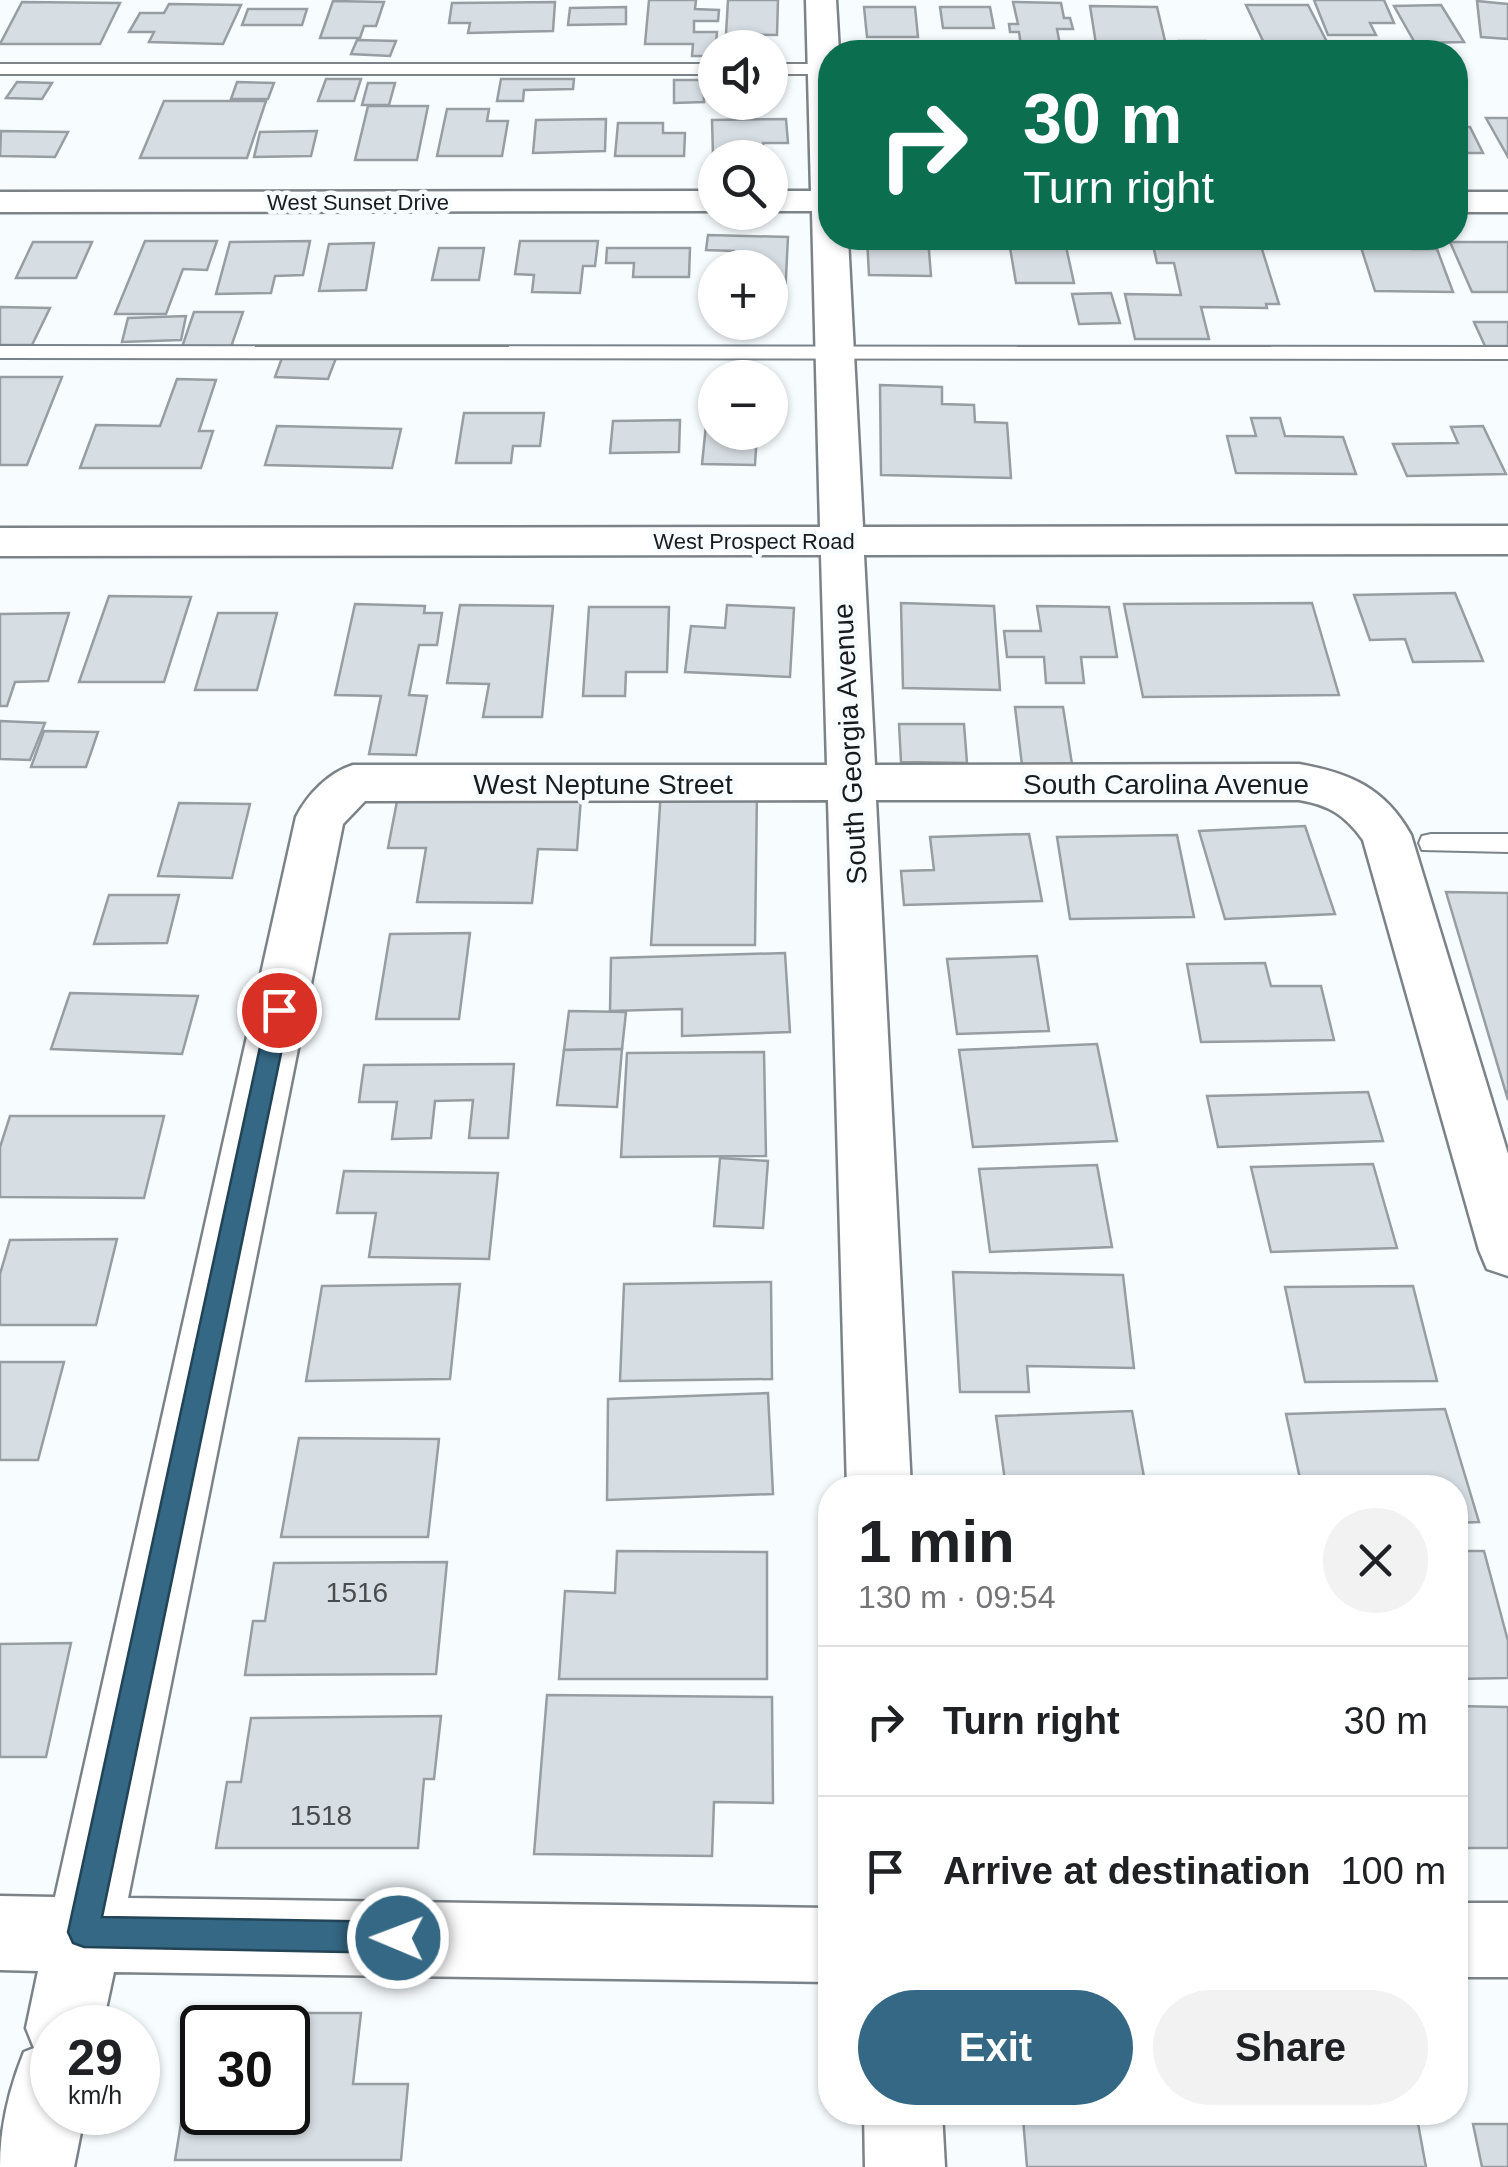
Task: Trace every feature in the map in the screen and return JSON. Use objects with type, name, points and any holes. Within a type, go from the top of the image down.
[{"type":"street","name":"South Georgia Avenue","points":[[820,0],[821,40]]},
{"type":"street","name":"West Sunset Drive","points":[[0,202],[698,201]]},
{"type":"street","points":[[788,201],[818,201]]},
{"type":"street","points":[[1468,202],[1508,202]]},
{"type":"street","name":"South Georgia Avenue","points":[[829,250],[879,1475]]},
{"type":"street","name":"West Prospect Road","points":[[0,542],[1508,540]]},
{"type":"street","name":"South Carolina Avenue","points":[[853,784],[1298,782],[1339,788],[1368,807],[1386,836],[1508,1250]]},
{"type":"street","name":"West Neptune Street","points":[[84,1932],[320,817],[354,783],[853,784]]},
{"type":"street","points":[[69,2005],[84,1932]]},
{"type":"street","points":[[0,1934],[84,1932],[818,1945]]},
{"type":"street","points":[[1468,1940],[1508,1940]]},
{"type":"street","points":[[903,2125],[905,2167]]},
{"type":"street","points":[[34,2167],[41,2135]]},
{"type":"lane","points":[[0,69],[698,69]]},
{"type":"lane","points":[[788,69],[818,69]]},
{"type":"lane","points":[[0,352],[1508,352]]},
{"type":"lane","points":[[1431,843],[1508,843]]},
{"type":"building","points":[[649,0],[696,0],[695,9],[719,10],[718,21],[694,21],[698,56],[692,56],[693,44],[645,44]]},
{"type":"building","points":[[728,0],[778,0],[777,30],[726,30]]},
{"type":"building","points":[[1314,0],[1384,0],[1394,23],[1370,23],[1376,35],[1328,35]]},
{"type":"building","points":[[333,1],[384,2],[376,26],[364,26],[360,38],[320,38]]},
{"type":"building","points":[[1477,1],[1508,4],[1508,39],[1481,37]]},
{"type":"building","points":[[22,2],[120,3],[100,44],[0,44]]},
{"type":"building","points":[[555,2],[553,31],[468,33],[470,23],[449,23],[452,3]]},
{"type":"building","points":[[1013,2],[1061,3],[1064,18],[1070,18],[1073,29],[1057,29],[1059,40],[1020,40],[1019,32],[1010,32],[1009,24],[1018,24]]},
{"type":"building","points":[[169,4],[241,5],[223,44],[149,42],[154,32],[129,32],[140,13],[164,13]]},
{"type":"building","points":[[1246,5],[1308,5],[1326,40],[1263,40]]},
{"type":"building","points":[[1441,5],[1463,40],[1413,40],[1394,6]]},
{"type":"building","points":[[1090,6],[1157,7],[1165,40],[1095,40]]},
{"type":"building","points":[[626,7],[626,24],[568,25],[570,8]]},
{"type":"building","points":[[864,7],[915,7],[918,37],[867,37]]},
{"type":"building","points":[[940,7],[990,7],[994,28],[943,28]]},
{"type":"building","points":[[248,9],[307,9],[302,25],[242,25]]},
{"type":"building","points":[[357,40],[396,41],[390,56],[351,54]]},
{"type":"building","points":[[326,79],[361,79],[354,101],[318,101]]},
{"type":"building","points":[[501,79],[574,79],[573,89],[524,90],[523,101],[497,101]]},
{"type":"building","points":[[674,80],[698,80],[698,102],[674,103]]},
{"type":"building","points":[[17,82],[52,83],[42,99],[6,98]]},
{"type":"building","points":[[237,82],[274,83],[268,99],[231,99]]},
{"type":"building","points":[[368,83],[395,83],[389,105],[362,105]]},
{"type":"building","points":[[164,101],[266,101],[247,158],[140,158]]},
{"type":"building","points":[[368,106],[428,106],[417,160],[355,160]]},
{"type":"building","points":[[447,109],[489,109],[487,121],[508,121],[502,156],[437,156]]},
{"type":"building","points":[[1486,118],[1508,118],[1508,157]]},
{"type":"building","points":[[606,119],[605,151],[533,153],[536,120]]},
{"type":"building","points":[[712,120],[786,120],[788,140],[713,140]]},
{"type":"building","points":[[618,123],[663,123],[663,133],[685,133],[684,156],[615,156]]},
{"type":"building","points":[[1468,127],[1470,127],[1483,153],[1468,153]]},
{"type":"building","points":[[1,131],[68,132],[55,157],[0,156]]},
{"type":"building","points":[[317,131],[311,156],[254,157],[260,132]]},
{"type":"building","points":[[708,235],[788,237],[787,250],[706,250]]},
{"type":"building","points":[[145,241],[217,241],[207,270],[183,269],[166,314],[115,314]]},
{"type":"building","points":[[310,241],[303,275],[275,276],[271,293],[216,294],[230,242]]},
{"type":"building","points":[[520,241],[598,241],[595,266],[583,266],[580,293],[532,292],[534,275],[515,274]]},
{"type":"building","points":[[33,242],[92,242],[76,278],[16,278]]},
{"type":"building","points":[[1468,242],[1508,242],[1508,292],[1472,292],[1454,250],[1468,250]]},
{"type":"building","points":[[374,243],[366,290],[319,291],[329,244]]},
{"type":"building","points":[[439,248],[484,248],[479,280],[432,280]]},
{"type":"building","points":[[607,248],[690,248],[689,277],[633,277],[634,263],[606,263]]},
{"type":"building","points":[[868,250],[929,250],[931,276],[869,275]]},
{"type":"building","points":[[1010,250],[1067,250],[1074,283],[1016,283]]},
{"type":"building","points":[[1154,250],[1262,250],[1279,304],[1266,304],[1267,308],[1201,307],[1209,339],[1135,339],[1125,294],[1181,295],[1174,263],[1157,263]]},
{"type":"building","points":[[1362,250],[1437,250],[1453,292],[1375,291]]},
{"type":"building","points":[[1111,293],[1120,323],[1079,324],[1072,294]]},
{"type":"building","points":[[0,307],[50,308],[32,345],[0,345]]},
{"type":"building","points":[[194,312],[243,312],[231,347],[182,347]]},
{"type":"building","points":[[186,316],[181,340],[122,342],[128,318]]},
{"type":"building","points":[[1474,322],[1508,322],[1508,346],[1485,346]]},
{"type":"building","points":[[283,355],[336,358],[328,379],[275,377]]},
{"type":"building","points":[[0,377],[62,377],[27,465],[0,465]]},
{"type":"building","points":[[177,379],[216,380],[199,431],[213,431],[201,468],[80,468],[96,425],[160,426]]},
{"type":"building","points":[[880,385],[942,387],[942,404],[974,405],[975,422],[1007,423],[1011,478],[881,475]]},
{"type":"building","points":[[464,413],[544,413],[540,446],[513,446],[511,463],[456,463]]},
{"type":"building","points":[[1251,418],[1280,418],[1285,436],[1343,437],[1356,474],[1236,473],[1227,436],[1256,436]]},
{"type":"building","points":[[680,420],[679,452],[610,453],[613,421]]},
{"type":"building","points":[[277,426],[401,429],[392,468],[265,465]]},
{"type":"building","points":[[1483,426],[1506,474],[1407,476],[1393,444],[1458,443],[1451,427]]},
{"type":"building","points":[[703,450],[756,450],[755,465],[702,464]]},
{"type":"building","points":[[1455,593],[1483,661],[1413,662],[1405,639],[1370,640],[1354,595]]},
{"type":"building","points":[[109,596],[191,597],[164,682],[79,682]]},
{"type":"building","points":[[901,603],[994,606],[1000,690],[903,688]]},
{"type":"building","points":[[1312,603],[1339,695],[1143,697],[1124,604]]},
{"type":"building","points":[[355,604],[425,606],[424,613],[442,613],[437,645],[419,645],[409,695],[427,696],[416,755],[369,754],[381,696],[335,695]]},
{"type":"building","points":[[460,605],[553,606],[542,717],[483,717],[489,684],[447,683]]},
{"type":"building","points":[[727,605],[794,608],[790,677],[685,672],[691,626],[725,628]]},
{"type":"building","points":[[1037,606],[1109,607],[1117,657],[1081,657],[1084,683],[1046,683],[1044,657],[1007,657],[1004,631],[1041,631]]},
{"type":"building","points":[[589,607],[669,607],[667,672],[626,672],[625,696],[583,696]]},
{"type":"building","points":[[69,613],[48,681],[15,682],[7,706],[0,706],[0,614]]},
{"type":"building","points":[[218,613],[277,613],[257,690],[195,690]]},
{"type":"building","points":[[1015,707],[1063,707],[1072,764],[1022,765]]},
{"type":"building","points":[[0,721],[45,723],[30,760],[0,759]]},
{"type":"building","points":[[899,724],[964,724],[967,763],[901,762]]},
{"type":"building","points":[[44,731],[98,732],[86,767],[31,767]]},
{"type":"building","points":[[661,790],[757,790],[755,945],[651,945]]},
{"type":"building","points":[[398,796],[581,798],[577,850],[538,849],[532,903],[417,902],[426,848],[388,848]]},
{"type":"building","points":[[179,803],[250,804],[232,878],[158,876]]},
{"type":"building","points":[[1305,826],[1335,914],[1225,919],[1199,831]]},
{"type":"building","points":[[1029,834],[1042,901],[904,905],[901,871],[934,870],[930,837]]},
{"type":"building","points":[[1177,835],[1194,917],[1070,919],[1057,837]]},
{"type":"building","points":[[1446,892],[1508,893],[1508,1100]]},
{"type":"building","points":[[109,895],[179,895],[167,943],[94,944]]},
{"type":"building","points":[[470,933],[459,1019],[376,1019],[390,934]]},
{"type":"building","points":[[785,953],[790,1032],[682,1036],[682,1009],[610,1011],[611,958]]},
{"type":"building","points":[[1037,956],[1049,1031],[957,1034],[947,959]]},
{"type":"building","points":[[1265,963],[1271,986],[1321,986],[1334,1040],[1201,1042],[1187,964]]},
{"type":"building","points":[[70,993],[198,996],[182,1054],[51,1049]]},
{"type":"building","points":[[569,1011],[626,1012],[622,1049],[564,1050]]},
{"type":"building","points":[[1097,1044],[1117,1141],[973,1147],[959,1050]]},
{"type":"building","points":[[622,1049],[617,1107],[557,1105],[564,1050]]},
{"type":"building","points":[[764,1052],[766,1156],[621,1157],[627,1053]]},
{"type":"building","points":[[514,1064],[508,1138],[469,1138],[473,1100],[435,1101],[431,1138],[392,1139],[397,1102],[359,1102],[364,1065]]},
{"type":"building","points":[[1368,1092],[1383,1141],[1218,1147],[1207,1096]]},
{"type":"building","points":[[10,1116],[164,1116],[144,1198],[0,1197],[0,1147]]},
{"type":"building","points":[[720,1158],[768,1161],[763,1228],[714,1226]]},
{"type":"building","points":[[1373,1164],[1397,1248],[1271,1252],[1251,1167]]},
{"type":"building","points":[[1097,1165],[1112,1247],[990,1252],[979,1169]]},
{"type":"building","points":[[344,1171],[498,1173],[489,1259],[369,1257],[376,1213],[337,1213]]},
{"type":"building","points":[[117,1239],[96,1325],[0,1325],[0,1274],[10,1240]]},
{"type":"building","points":[[953,1272],[1123,1275],[1134,1368],[1027,1366],[1029,1392],[960,1392]]},
{"type":"building","points":[[771,1282],[772,1379],[620,1381],[624,1284]]},
{"type":"building","points":[[460,1284],[450,1379],[306,1381],[322,1286]]},
{"type":"building","points":[[1413,1286],[1437,1381],[1305,1382],[1285,1287]]},
{"type":"building","points":[[0,1362],[64,1362],[38,1460],[0,1460]]},
{"type":"building","points":[[768,1393],[773,1494],[607,1500],[608,1399]]},
{"type":"building","points":[[1445,1409],[1465,1475],[1299,1475],[1286,1414]]},
{"type":"building","points":[[1132,1411],[1144,1475],[1004,1475],[996,1416]]},
{"type":"building","points":[[299,1438],[439,1439],[428,1537],[281,1537]]},
{"type":"building","points":[[1468,1485],[1479,1522],[1468,1522]]},
{"type":"building","points":[[617,1551],[767,1552],[767,1679],[559,1679],[565,1591],[615,1593]]},
{"type":"building","points":[[1468,1551],[1484,1551],[1508,1641],[1508,1678],[1468,1679]]},
{"type":"building","points":[[447,1562],[436,1674],[245,1675],[253,1621],[265,1621],[274,1563]]},
{"type":"building","points":[[71,1643],[46,1757],[0,1757],[0,1644]]},
{"type":"building","points":[[547,1695],[772,1697],[773,1803],[714,1802],[712,1856],[534,1854]]},
{"type":"building","points":[[1468,1706],[1508,1707],[1508,1848],[1468,1848]]},
{"type":"building","points":[[441,1716],[434,1779],[424,1779],[418,1848],[216,1848],[227,1782],[241,1782],[251,1718]]},
{"type":"building","points":[[310,2013],[361,2013],[353,2084],[408,2084],[401,2160],[175,2160],[180,2129],[180,2135],[310,2135]]},
{"type":"building","points":[[1473,2124],[1508,2124],[1508,2167],[1482,2167]]},
{"type":"building","points":[[1024,2125],[1418,2125],[1426,2167],[1027,2167]]},
{"type":"route","points":[[279,1010],[84,1932],[398,1938]]}]
